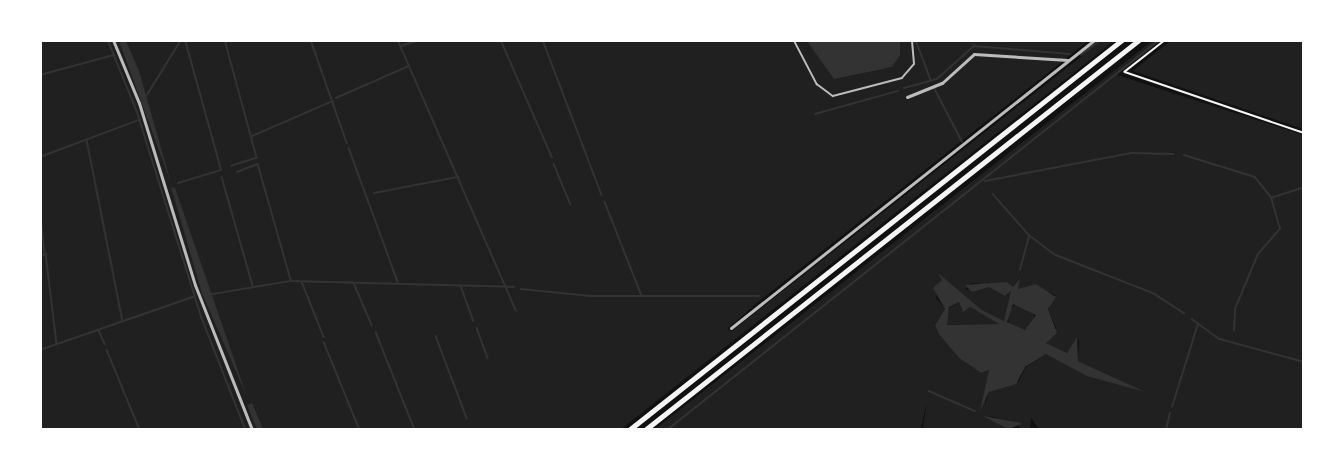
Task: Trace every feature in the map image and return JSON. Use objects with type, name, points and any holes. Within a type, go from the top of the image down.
[{"type":"highway","points":[[628,429],[1122,40]]},
{"type":"highway","points":[[645,429],[1139,40]]},
{"type":"street","points":[[113,40],[139,102],[195,285],[252,429]]},
{"type":"street","points":[[731,328],[1095,40]]},
{"type":"street","points":[[907,97],[942,83],[974,54],[1070,60]]},
{"type":"lane","points":[[794,40],[816,84],[833,96],[902,78],[914,64],[912,40]]},
{"type":"path","points":[[1166,40],[1125,72],[1304,133]]},
{"type":"shaded area","points":[[40,41],[1088,41],[758,302],[728,328],[731,332],[1101,41],[1114,41],[620,430],[41,429]]},
{"type":"shaded area","points":[[119,41],[126,41],[139,71],[171,183]]},
{"type":"shaded area","points":[[807,41],[900,41],[900,55],[892,67],[834,79]]},
{"type":"shaded area","points":[[1152,41],[1161,41],[1117,75],[1303,135],[1303,429],[1040,430],[1031,418],[1030,429],[1020,430],[1018,422],[989,416],[1008,429],[923,429],[927,401],[921,429],[654,430]],"holes":[[[937,272],[982,310],[1004,321],[1012,291],[1005,296],[989,287],[965,290],[971,283],[1013,287],[1019,278],[1018,289],[1040,288],[1055,295],[1048,309],[1056,328],[1046,343],[1067,353],[1079,339],[1078,361],[1145,393],[1046,354],[1025,368],[1019,381],[989,392],[985,405],[989,370],[981,373],[959,358],[935,325],[945,309],[936,298],[942,279]]]},
{"type":"shaded area","points":[[1170,41],[1303,41],[1303,129],[1133,71]]},
{"type":"shaded area","points":[[171,187],[175,188],[247,397],[202,293]]},
{"type":"shaded area","points":[[937,272],[982,310],[1004,321],[1011,291],[1005,296],[989,287],[972,292],[965,285],[1007,282],[1013,287],[1020,278],[1018,289],[1036,284],[1056,297],[1048,309],[1057,333],[1046,343],[1067,353],[1077,337],[1078,361],[1145,392],[1087,376],[1046,354],[1025,367],[1016,384],[989,392],[980,411],[989,370],[981,373],[959,358],[939,334],[935,325],[945,309],[933,288],[942,280]],"holes":[[[959,302],[963,312],[970,307],[999,324],[947,325],[949,307]],[[1013,304],[1036,315],[1025,330],[1007,322]]]},
{"type":"shaded area","points":[[959,302],[962,310],[970,307],[999,324],[946,325],[949,308]]},
{"type":"shaded area","points":[[1021,304],[1030,308],[1034,317],[1030,326],[1021,330],[1012,326],[1008,317],[1012,308]]},
{"type":"shaded area","points":[[252,403],[263,429],[257,429],[247,405]]},
{"type":"shaded area","points":[[983,416],[1018,422],[1022,424],[1008,429]]},
{"type":"waterway","points":[[108,40],[137,111],[202,318],[246,430]]},
{"type":"waterway","points":[[147,95],[181,40]]},
{"type":"waterway","points":[[178,183],[221,170],[185,40]]},
{"type":"waterway","points":[[225,40],[257,158],[232,166]]},
{"type":"waterway","points":[[311,40],[347,143]]},
{"type":"waterway","points":[[398,40],[516,310]]},
{"type":"waterway","points":[[401,46],[419,40]]},
{"type":"waterway","points":[[501,40],[552,157]]},
{"type":"waterway","points":[[543,40],[602,195]]},
{"type":"waterway","points":[[916,40],[931,80]]},
{"type":"waterway","points":[[1081,55],[1101,40]]},
{"type":"waterway","points":[[667,430],[1159,40]]},
{"type":"waterway","points":[[904,88],[937,79],[974,46],[1070,54]]},
{"type":"waterway","points":[[40,75],[114,55]]},
{"type":"waterway","points":[[336,98],[409,66]]},
{"type":"waterway","points":[[935,89],[962,141]]},
{"type":"waterway","points":[[815,114],[898,91]]},
{"type":"waterway","points":[[252,136],[333,101]]},
{"type":"waterway","points":[[40,157],[139,120]]},
{"type":"waterway","points":[[87,140],[123,321]]},
{"type":"waterway","points":[[349,148],[398,282]]},
{"type":"waterway","points":[[985,181],[1132,153],[1173,154]]},
{"type":"waterway","points":[[1184,155],[1255,177],[1271,197]]},
{"type":"waterway","points":[[237,172],[258,164],[291,280]]},
{"type":"waterway","points":[[554,164],[571,205]]},
{"type":"waterway","points":[[222,177],[253,286]]},
{"type":"waterway","points":[[374,193],[458,177]]},
{"type":"waterway","points":[[1234,331],[1235,309],[1258,254],[1280,229],[1271,198],[1304,187]]},
{"type":"waterway","points":[[993,194],[1029,235],[1056,255],[1153,293],[1184,313]]},
{"type":"waterway","points":[[605,202],[642,296]]},
{"type":"waterway","points":[[40,211],[45,253]]},
{"type":"waterway","points":[[1020,270],[1029,236]]},
{"type":"waterway","points":[[40,256],[46,254],[57,343]]},
{"type":"waterway","points":[[207,295],[291,281],[514,287]]},
{"type":"waterway","points":[[302,282],[324,337]]},
{"type":"waterway","points":[[354,283],[372,325]]},
{"type":"waterway","points":[[461,286],[474,321]]},
{"type":"waterway","points":[[521,289],[591,296],[759,296]]},
{"type":"waterway","points":[[40,350],[193,297]]},
{"type":"waterway","points":[[1192,319],[1220,339],[1304,362]]},
{"type":"waterway","points":[[1172,407],[1198,324]]},
{"type":"waterway","points":[[477,328],[488,358]]},
{"type":"waterway","points":[[99,330],[105,344]]},
{"type":"waterway","points":[[376,332],[415,430]]},
{"type":"waterway","points":[[436,336],[467,418]]},
{"type":"waterway","points":[[324,342],[360,430]]},
{"type":"waterway","points":[[107,350],[140,430]]},
{"type":"waterway","points":[[929,391],[975,411]]},
{"type":"waterway","points":[[1166,430],[1170,413]]}]
